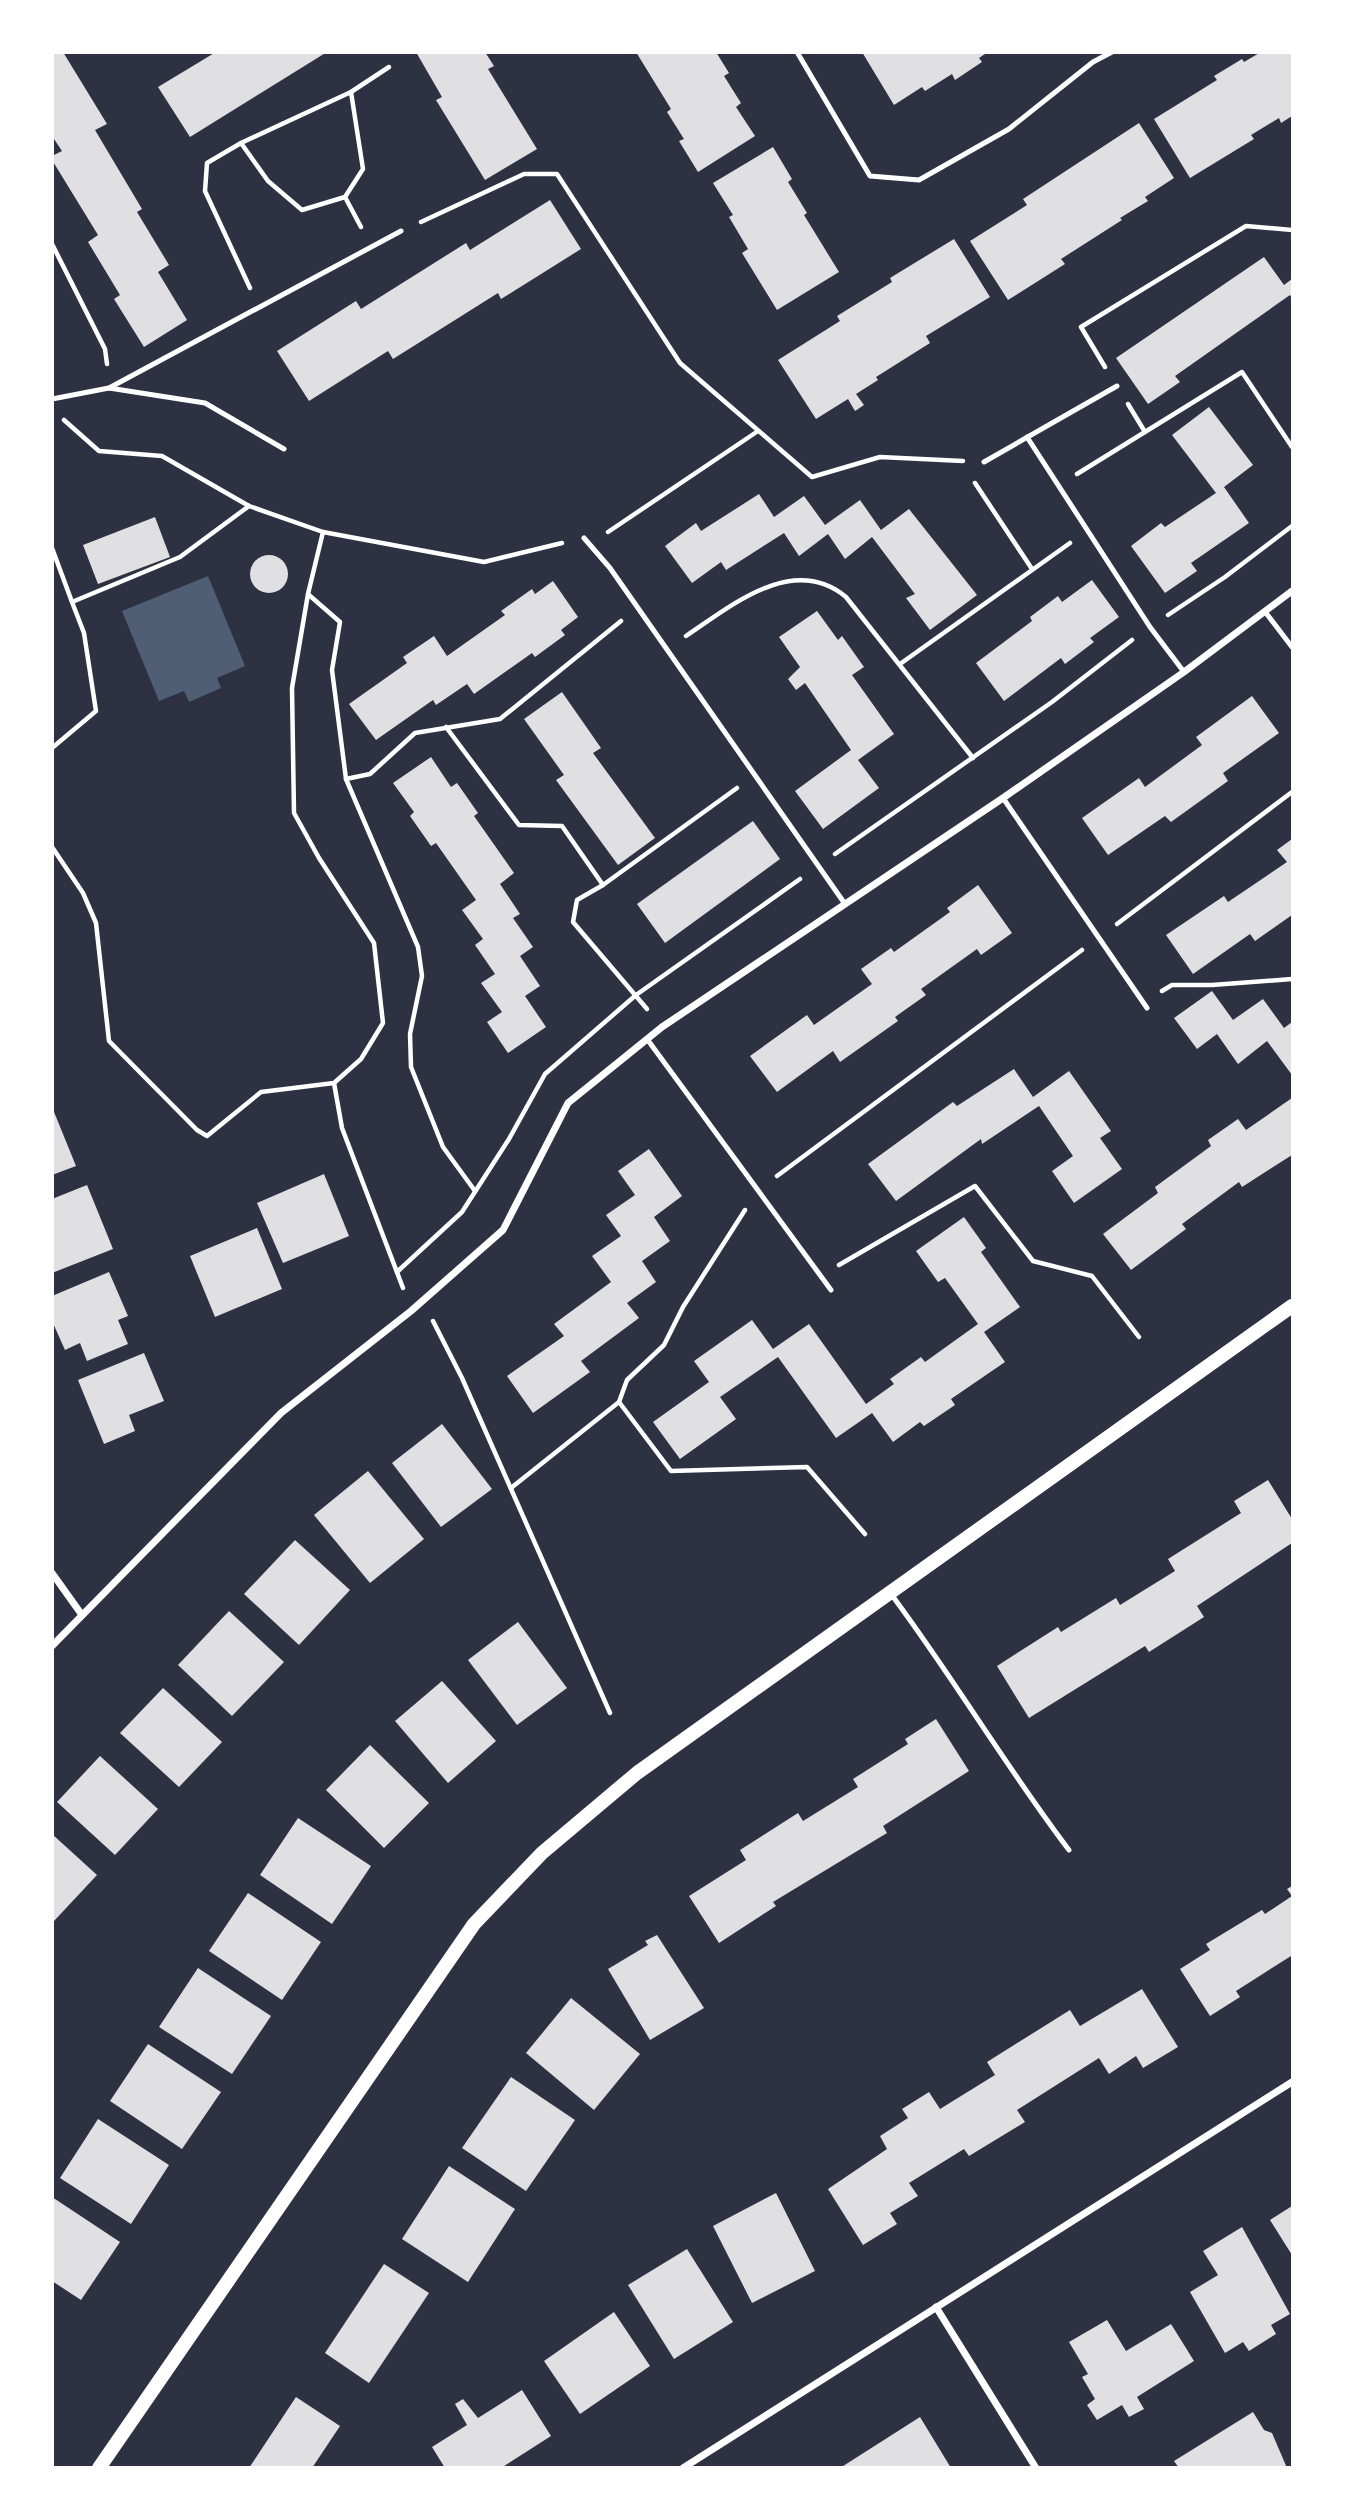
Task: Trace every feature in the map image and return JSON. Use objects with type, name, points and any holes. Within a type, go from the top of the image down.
[{"type":"main road","points":[[99,2468],[474,1924],[542,1853],[637,1773],[1293,1306]]},
{"type":"street","points":[[52,1646],[281,1413],[411,1311],[503,1230],[568,1102],[662,1027],[1003,798],[1184,672],[1293,591]]},
{"type":"street","points":[[52,1573],[82,1615]]},
{"type":"street","points":[[683,2468],[1293,2082]]},
{"type":"street","points":[[936,2306],[1036,2468]]},
{"type":"lane","points":[[797,52],[870,176],[919,180],[1009,129],[1093,62],[1112,52]]},
{"type":"lane","points":[[52,399],[109,388],[401,231]]},
{"type":"lane","points":[[984,462],[1117,386]]},
{"type":"lane","points":[[109,388],[205,403],[284,449]]},
{"type":"lane","points":[[1027,437],[1150,627],[1184,672]]},
{"type":"lane","points":[[584,538],[638,608],[757,774],[845,904]]},
{"type":"lane","points":[[1266,613],[1293,647]]},
{"type":"lane","points":[[1003,798],[1101,937],[1145,1005]]},
{"type":"lane","points":[[647,1039],[831,1290]]},
{"type":"lane","points":[[889,1592],[931,1648],[1034,1804],[1069,1850]]},
{"type":"path","points":[[259,307],[205,191],[207,163],[351,92],[389,67]]},
{"type":"path","points":[[241,144],[268,181],[302,210],[345,197],[363,169],[351,92]]},
{"type":"path","points":[[401,231],[524,174],[557,174],[680,363],[812,477],[880,457],[984,462]]},
{"type":"path","points":[[345,197],[371,247]]},
{"type":"path","points":[[1146,432],[1082,327],[1246,226],[1293,230]]},
{"type":"path","points":[[52,244],[105,349],[109,388]]},
{"type":"path","points":[[1058,485],[1242,372],[1293,447]]},
{"type":"path","points":[[62,418],[99,452],[162,456],[248,506],[323,533],[484,562],[612,531],[758,431]]},
{"type":"path","points":[[960,461],[1032,569]]},
{"type":"path","points":[[72,602],[180,558],[248,506]]},
{"type":"path","points":[[900,664],[1087,530]]},
{"type":"path","points":[[52,847],[83,892],[96,923],[104,1017],[109,1041],[197,1130],[207,1136],[261,1092],[334,1083],[361,1059],[383,1023],[374,943],[318,858],[295,813],[292,688],[308,594],[323,533]]},
{"type":"path","points":[[52,548],[84,633],[96,711],[52,748]]},
{"type":"path","points":[[667,648],[771,583],[798,580],[831,585],[900,664],[973,758]]},
{"type":"path","points":[[308,594],[340,622],[332,670],[346,779],[418,947],[422,976],[410,1034],[411,1067],[443,1147],[475,1191]]},
{"type":"path","points":[[346,779],[370,774],[415,733],[500,719],[638,608]]},
{"type":"path","points":[[446,727],[519,825],[562,826],[603,885]]},
{"type":"path","points":[[662,1027],[573,922],[577,900],[603,885],[757,774]]},
{"type":"path","points":[[511,1488],[619,1402],[627,1380],[664,1345],[683,1307],[758,1189],[1293,792]]},
{"type":"path","points":[[1145,1005],[1172,985],[1293,979]]},
{"type":"path","points":[[334,1083],[342,1128],[411,1311]]},
{"type":"path","points":[[820,1276],[975,1186],[1033,1261],[1092,1276],[1139,1337]]},
{"type":"path","points":[[423,1301],[462,1378],[610,1713]]},
{"type":"path","points":[[619,1402],[671,1471],[807,1467],[865,1534]]},
{"type":"water","points":[[208,576],[245,666],[217,678],[221,688],[189,702],[184,691],[159,701],[122,611]]},
{"type":"building","points":[[52,52],[63,52],[107,124],[95,130],[142,209],[137,212],[169,265],[158,272],[187,320],[144,347],[114,299],[120,295],[88,242],[98,235],[52,160],[52,156],[62,151],[52,136]]},
{"type":"building","points":[[216,52],[327,52],[190,137],[158,87]]},
{"type":"building","points":[[416,52],[485,52],[494,66],[488,69],[537,149],[485,180],[436,100],[442,97]]},
{"type":"building","points":[[636,52],[716,52],[729,73],[724,76],[741,103],[736,107],[755,136],[698,172],[679,141],[684,139],[667,112],[671,109]]},
{"type":"building","points":[[862,52],[988,52],[979,58],[982,62],[955,80],[952,74],[925,91],[922,87],[894,105]]},
{"type":"building","points":[[1261,52],[1292,52],[1292,116],[1281,123],[1279,118],[1251,135],[1254,139],[1190,178],[1154,119],[1217,80],[1214,76],[1242,59],[1244,62]]},
{"type":"building","points":[[1139,123],[1174,178],[1145,197],[1148,201],[1120,218],[1122,220],[1061,259],[1065,264],[1008,300],[970,241],[1027,205],[1023,199]]},
{"type":"building","points":[[773,147],[792,179],[788,182],[807,213],[804,215],[839,272],[777,310],[742,253],[748,249],[729,217],[733,215],[713,183]]},
{"type":"building","points":[[550,200],[581,249],[501,299],[498,293],[393,359],[388,351],[309,401],[277,351],[356,301],[361,309],[466,243],[470,250]]},
{"type":"building","points":[[954,239],[990,297],[926,336],[930,343],[876,377],[878,380],[856,394],[864,405],[855,411],[848,399],[816,419],[778,360],[840,321],[837,316],[892,282],[890,278]]},
{"type":"building","points":[[1264,257],[1284,285],[1292,279],[1292,298],[1290,295],[1175,376],[1180,382],[1148,404],[1116,358]]},
{"type":"building","points":[[1209,407],[1253,465],[1224,487],[1249,523],[1191,563],[1197,571],[1165,593],[1131,546],[1161,523],[1165,527],[1216,493],[1172,435]]},
{"type":"building","points":[[759,494],[774,517],[804,496],[825,525],[860,500],[881,530],[909,509],[977,595],[930,630],[906,598],[915,594],[872,537],[845,559],[828,534],[799,556],[784,533],[726,570],[721,562],[692,583],[665,546],[696,523],[701,531]]},
{"type":"building","points":[[155,517],[170,557],[98,584],[83,545]]},
{"type":"building","points":[[269,555],[282,561],[288,574],[282,587],[269,593],[256,587],[250,574],[256,561]]},
{"type":"building","points":[[1092,580],[1119,617],[1090,638],[1094,642],[1065,664],[1061,658],[1004,701],[976,663],[1032,621],[1030,617],[1058,596],[1062,602]]},
{"type":"building","points":[[553,581],[578,617],[561,630],[565,635],[535,657],[532,653],[474,694],[467,684],[436,705],[433,700],[376,740],[349,704],[407,663],[403,657],[434,636],[447,656],[505,615],[501,611],[532,589],[535,594]]},
{"type":"building","points":[[817,611],[838,640],[842,636],[864,667],[852,675],[894,734],[858,760],[879,788],[823,829],[795,791],[851,750],[805,683],[796,690],[788,679],[800,667],[779,637]]},
{"type":"building","points":[[562,692],[601,748],[593,753],[655,838],[618,865],[556,780],[564,775],[524,719]]},
{"type":"building","points":[[1252,696],[1279,733],[1223,773],[1228,781],[1171,822],[1165,816],[1108,855],[1082,818],[1139,778],[1145,787],[1202,745],[1196,737]]},
{"type":"building","points":[[431,757],[451,787],[457,783],[478,813],[474,816],[514,873],[500,884],[520,914],[513,918],[533,947],[520,956],[540,986],[525,996],[546,1027],[508,1053],[487,1022],[502,1012],[481,983],[495,974],[475,945],[483,939],[462,910],[476,900],[436,843],[431,846],[410,816],[414,812],[393,783]]},
{"type":"building","points":[[753,821],[780,859],[665,943],[637,904]]},
{"type":"building","points":[[1292,839],[1292,915],[1255,941],[1250,934],[1193,974],[1166,935],[1224,896],[1228,902],[1287,862],[1277,850]]},
{"type":"building","points":[[978,885],[1012,933],[981,955],[977,949],[921,989],[926,995],[895,1017],[898,1021],[840,1062],[833,1051],[777,1092],[750,1056],[807,1015],[814,1025],[872,984],[861,969],[891,948],[894,952],[950,912],[947,908]]},
{"type":"building","points":[[1212,991],[1233,1020],[1263,999],[1284,1028],[1292,1022],[1292,1075],[1267,1041],[1238,1064],[1217,1034],[1197,1049],[1174,1018]]},
{"type":"building","points":[[1014,1069],[1033,1097],[1069,1071],[1111,1131],[1100,1138],[1122,1169],[1074,1203],[1052,1171],[1073,1156],[1039,1106],[982,1144],[981,1139],[896,1201],[868,1164],[953,1102],[957,1106]]},
{"type":"building","points":[[1292,1098],[1292,1155],[1242,1187],[1239,1182],[1182,1224],[1186,1229],[1131,1270],[1103,1234],[1158,1193],[1155,1187],[1211,1146],[1208,1140],[1238,1119],[1246,1130]]},
{"type":"building","points":[[52,1107],[76,1166],[52,1175]]},
{"type":"building","points":[[649,1149],[682,1196],[654,1217],[670,1241],[642,1261],[656,1282],[627,1303],[639,1318],[581,1361],[590,1372],[533,1413],[507,1376],[564,1336],[554,1324],[611,1282],[592,1256],[621,1236],[606,1215],[635,1195],[618,1171]]},
{"type":"building","points":[[324,1174],[349,1236],[283,1263],[257,1203]]},
{"type":"building","points":[[87,1185],[113,1249],[52,1273],[52,1199]]},
{"type":"building","points":[[964,1217],[986,1248],[981,1252],[1020,1307],[984,1332],[1005,1362],[951,1399],[955,1405],[924,1426],[920,1422],[893,1442],[872,1413],[836,1438],[778,1357],[720,1397],[736,1419],[680,1459],[653,1422],[709,1382],[694,1361],[752,1320],[773,1349],[809,1324],[866,1404],[894,1384],[890,1379],[921,1357],[925,1362],[978,1324],[945,1278],[938,1282],[916,1251]]},
{"type":"building","points":[[257,1228],[282,1289],[215,1317],[190,1256]]},
{"type":"building","points":[[109,1272],[128,1316],[118,1320],[128,1344],[87,1361],[80,1343],[65,1350],[52,1321],[52,1296]]},
{"type":"building","points":[[144,1353],[164,1401],[129,1415],[135,1431],[104,1444],[78,1380]]},
{"type":"building","points":[[442,1424],[492,1489],[441,1527],[392,1463]]},
{"type":"building","points":[[368,1471],[424,1539],[370,1583],[314,1515]]},
{"type":"building","points":[[1268,1480],[1292,1519],[1292,1543],[1197,1606],[1204,1617],[1149,1652],[1145,1646],[1029,1718],[997,1666],[1058,1627],[1061,1632],[1116,1598],[1120,1605],[1175,1571],[1168,1559],[1241,1513],[1234,1501]]},
{"type":"building","points":[[295,1540],[350,1590],[299,1645],[244,1594]]},
{"type":"building","points":[[229,1611],[284,1662],[232,1716],[178,1665]]},
{"type":"building","points":[[518,1622],[567,1688],[517,1725],[468,1660]]},
{"type":"building","points":[[442,1681],[496,1741],[448,1783],[395,1721]]},
{"type":"building","points":[[163,1688],[222,1742],[179,1787],[120,1733]]},
{"type":"building","points":[[936,1719],[969,1771],[883,1826],[887,1833],[773,1902],[776,1906],[719,1943],[689,1896],[746,1860],[740,1850],[798,1813],[803,1821],[858,1787],[853,1779],[908,1744],[905,1739]]},
{"type":"building","points":[[370,1745],[429,1803],[384,1848],[326,1790]]},
{"type":"building","points":[[100,1756],[158,1809],[115,1855],[57,1802]]},
{"type":"building","points":[[298,1818],[371,1866],[332,1924],[260,1875]]},
{"type":"building","points":[[52,1834],[97,1875],[54,1921],[52,1920]]},
{"type":"building","points":[[248,1893],[321,1942],[282,2000],[209,1951]]},
{"type":"building","points":[[1292,1896],[1292,1960],[1291,1956],[1236,1991],[1240,1997],[1210,2016],[1180,1969],[1210,1950],[1206,1944],[1262,1910],[1265,1914]]},
{"type":"building","points":[[657,1935],[704,2008],[650,2040],[608,1969],[648,1945],[645,1941]]},
{"type":"building","points":[[198,1968],[271,2016],[232,2074],[159,2027]]},
{"type":"building","points":[[1142,1989],[1178,2047],[1143,2068],[1136,2056],[1109,2074],[1099,2058],[1017,2110],[1025,2122],[969,2156],[964,2149],[909,2183],[918,2196],[890,2213],[897,2224],[863,2245],[828,2189],[887,2149],[880,2136],[908,2118],[902,2109],[929,2092],[940,2109],[995,2075],[987,2062],[1070,2010],[1080,2026]]},
{"type":"building","points":[[571,1998],[640,2054],[594,2110],[526,2053]]},
{"type":"building","points":[[148,2044],[221,2092],[182,2149],[110,2101]]},
{"type":"building","points":[[511,2077],[575,2120],[526,2191],[462,2148]]},
{"type":"building","points":[[98,2119],[169,2165],[131,2224],[60,2178]]},
{"type":"building","points":[[449,2166],[515,2209],[468,2282],[402,2239]]},
{"type":"building","points":[[776,2193],[815,2271],[752,2303],[713,2226]]},
{"type":"building","points":[[52,2197],[120,2242],[81,2300],[52,2281]]},
{"type":"building","points":[[1292,2206],[1292,2255],[1270,2220]]},
{"type":"building","points":[[1242,2227],[1290,2314],[1271,2325],[1276,2334],[1249,2351],[1243,2342],[1225,2353],[1190,2292],[1218,2275],[1203,2251]]},
{"type":"building","points":[[687,2249],[733,2322],[674,2359],[628,2285]]},
{"type":"building","points":[[384,2264],[429,2293],[369,2383],[325,2353]]},
{"type":"building","points":[[614,2312],[650,2366],[580,2414],[544,2361]]},
{"type":"building","points":[[1107,2320],[1126,2351],[1171,2324],[1194,2361],[1137,2397],[1144,2409],[1129,2417],[1122,2405],[1097,2420],[1087,2405],[1095,2399],[1082,2377],[1088,2374],[1069,2342]]},
{"type":"building","points":[[522,2390],[551,2436],[501,2468],[445,2468],[432,2447],[467,2425],[455,2404],[463,2399],[478,2418]]},
{"type":"building","points":[[296,2397],[340,2426],[312,2468],[249,2468]]},
{"type":"building","points":[[1253,2412],[1264,2430],[1272,2433],[1287,2468],[1179,2468],[1174,2461]]},
{"type":"building","points":[[920,2417],[951,2468],[840,2468]]}]
